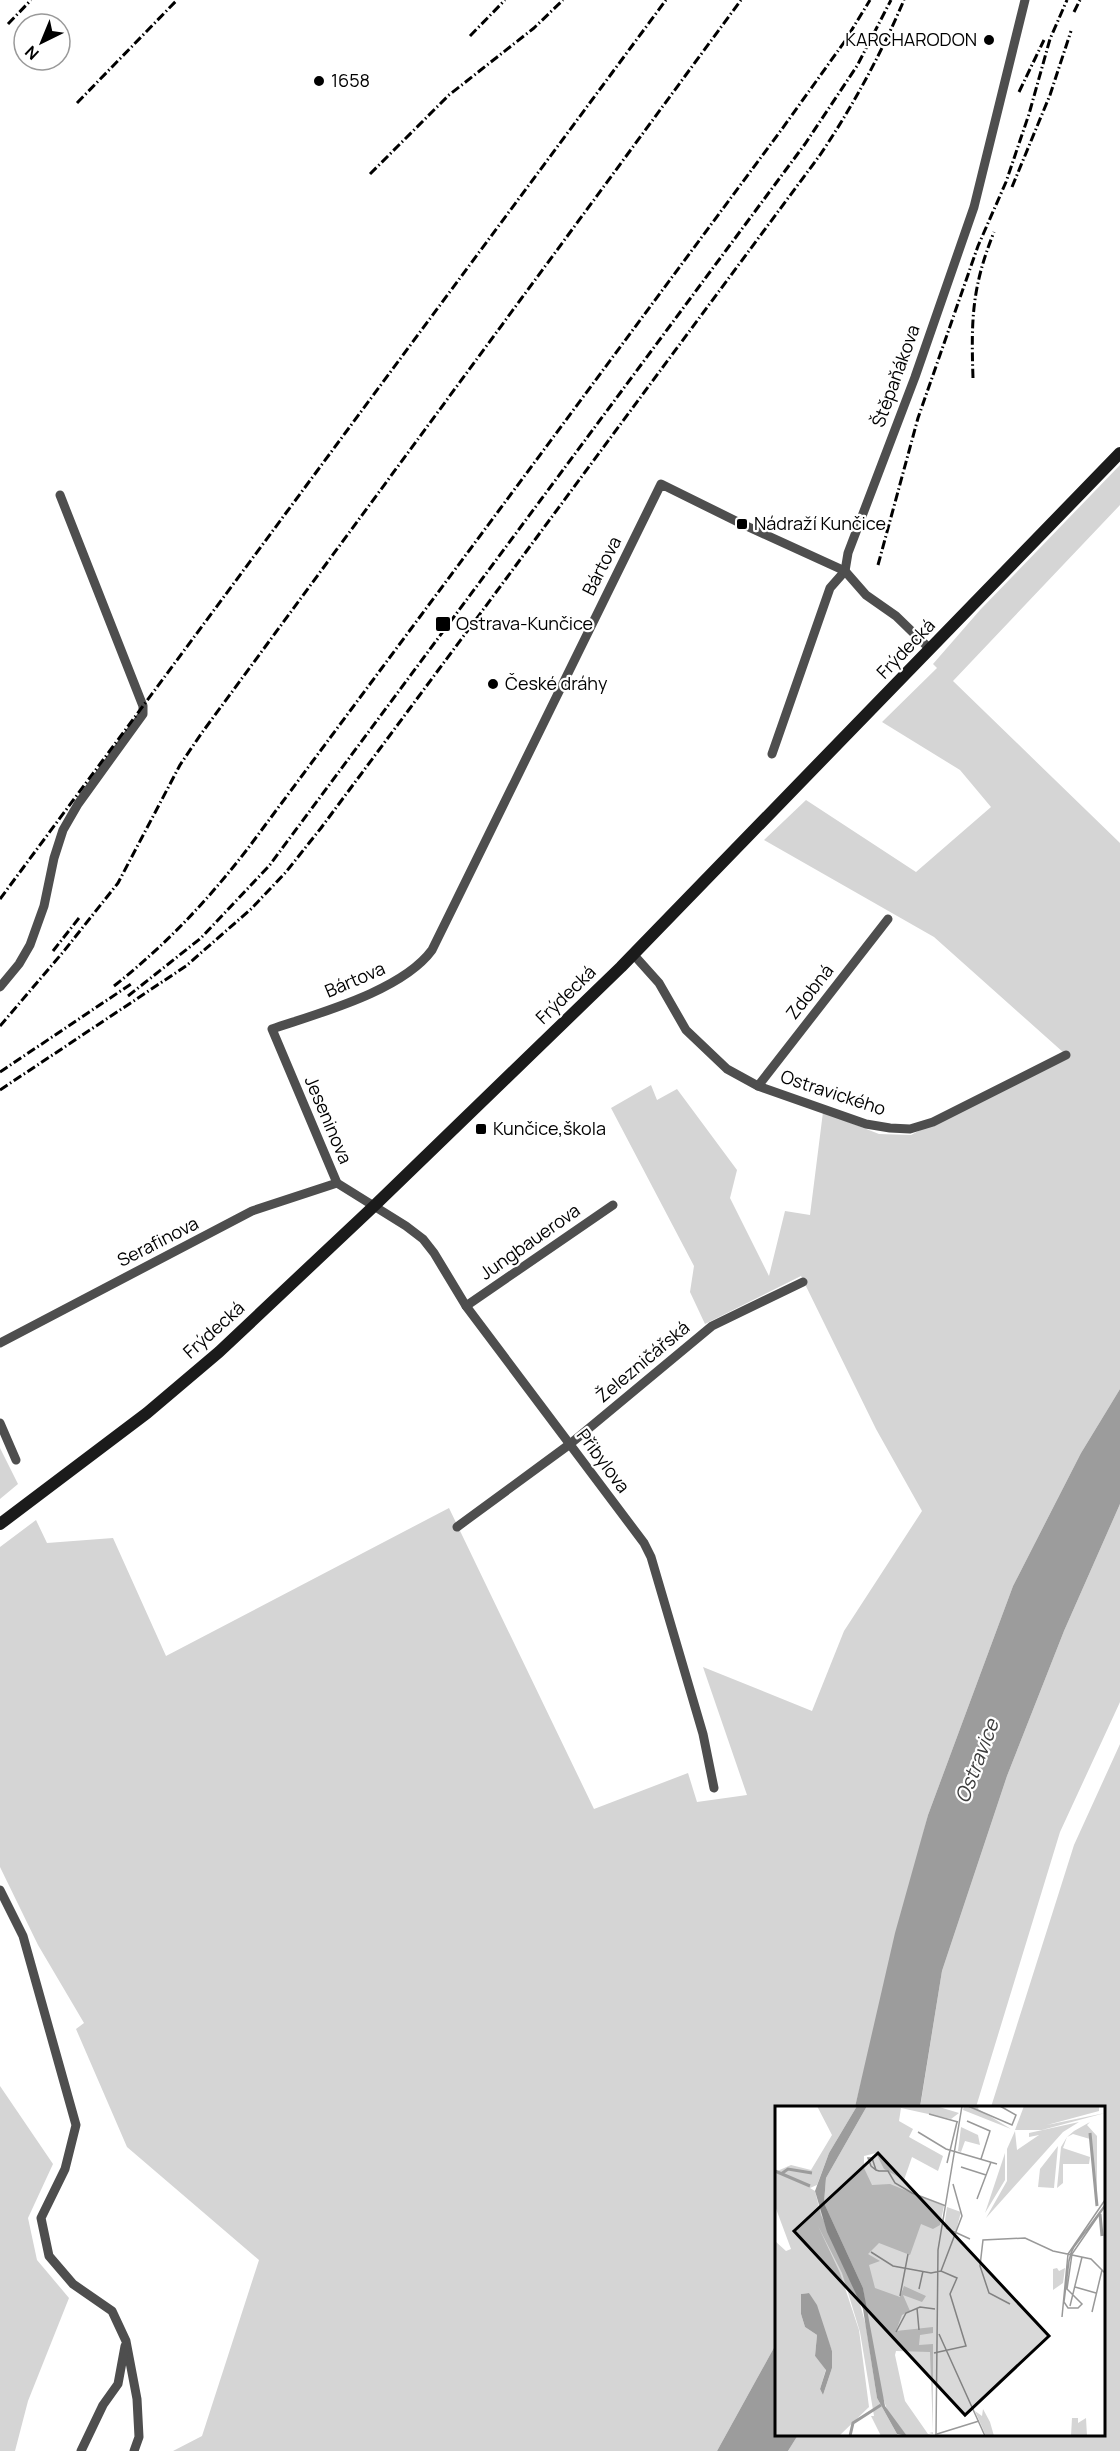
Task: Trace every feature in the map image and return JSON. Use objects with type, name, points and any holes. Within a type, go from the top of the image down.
[{"type":"main road","name":"Frýdecká","points":[[0,1524],[101,1449],[219,1352],[373,1207],[633,954],[1120,453]]},
{"type":"street","name":"Štěpaňákova","points":[[772,753],[830,588],[845,571],[848,553],[915,377],[974,207],[1025,0]]},
{"type":"street","name":"Bártova","points":[[272,1029],[348,1003],[408,974],[424,961],[432,950],[569,667],[661,484],[845,571],[866,595],[896,616],[930,649]]},
{"type":"street","points":[[0,987],[19,964],[30,945],[44,906],[54,858],[63,830],[78,804],[142,714],[143,706],[60,495]]},
{"type":"street","name":"Zdobná","points":[[758,1086],[888,919]]},
{"type":"street","name":"Ostravického","points":[[633,954],[659,983],[686,1030],[727,1069],[758,1086],[866,1124],[910,1129],[933,1122],[1066,1055]]},
{"type":"street","name":"Jeseninova","points":[[272,1029],[337,1183],[373,1207]]},
{"type":"street","name":"Serafinova","points":[[0,1342],[252,1211],[337,1183]]},
{"type":"street","name":"Jungbauerova","points":[[466,1306],[613,1205]]},
{"type":"street","name":"Přibylova","points":[[373,1207],[399,1221],[423,1239],[466,1306],[644,1543],[651,1557],[703,1734],[714,1788]]},
{"type":"street","name":"Železničářská","points":[[457,1527],[570,1444],[712,1326],[803,1282]]},
{"type":"street","points":[[0,1423],[16,1460]]},
{"type":"street","points":[[0,1890],[23,1936],[76,2125],[65,2169],[41,2218],[48,2256],[73,2284],[112,2311],[126,2341],[137,2399],[139,2437],[134,2451]]},
{"type":"street","points":[[81,2451],[103,2405],[118,2384],[126,2341]]},
{"type":"shaded area","points":[[1120,465],[1120,505],[953,681],[1120,843],[1120,1389],[1081,1453],[1013,1586],[928,1815],[855,2106],[775,2106],[775,2346],[717,2451],[173,2451],[202,2436],[259,2260],[127,2147],[76,2029],[84,2023],[38,1945],[0,1867],[0,1547],[36,1520],[47,1543],[113,1538],[166,1656],[449,1508],[594,1809],[688,1773],[697,1802],[747,1795],[703,1667],[812,1711],[844,1631],[922,1511],[876,1429],[801,1276],[705,1324],[690,1292],[694,1266],[611,1108],[651,1085],[657,1100],[677,1089],[737,1170],[730,1198],[769,1276],[785,1211],[810,1215],[823,1112],[879,1134],[911,1135],[1064,1053],[934,937],[764,840],[806,800],[916,872],[991,807],[960,770],[882,722],[937,668],[933,664],[980,610]]},
{"type":"shaded area","points":[[0,1448],[18,1484],[0,1499]]},
{"type":"shaded area","points":[[1120,1504],[1120,1702],[1060,1832],[976,2106],[920,2106],[942,1971],[1007,1776],[1064,1631]]},
{"type":"shaded area","points":[[1120,1744],[1120,2451],[788,2451],[797,2436],[1105,2436],[1105,2106],[991,2106],[1074,1845]]},
{"type":"shaded area","points":[[0,2086],[53,2164],[28,2218],[37,2260],[69,2298],[28,2401],[15,2451],[0,2451]]},
{"type":"water","name":"Ostravice","points":[[1120,1389],[1120,1504],[1064,1631],[1007,1776],[942,1971],[920,2106],[855,2106],[895,1933],[928,1815],[1013,1586],[1081,1453]]},
{"type":"water","points":[[775,2346],[775,2436],[797,2436],[788,2451],[717,2451]]},
{"type":"railway","points":[[8,24],[31,0]]},
{"type":"railway","points":[[77,103],[177,0]]},
{"type":"railway","points":[[470,36],[505,0]]},
{"type":"railway","points":[[370,174],[449,95],[534,28],[563,0]]},
{"type":"railway","points":[[0,899],[666,0]]},
{"type":"railway","points":[[0,1026],[118,883],[180,765],[201,734],[741,0]]},
{"type":"railway","points":[[114,986],[186,921],[249,847],[782,129],[845,41],[870,0]]},
{"type":"railway","points":[[128,996],[201,938],[269,866],[805,144],[857,66],[891,0]]},
{"type":"railway","points":[[0,1090],[186,966],[251,909],[286,872],[820,155],[866,79],[904,0]]},
{"type":"railway","points":[[878,565],[918,418],[978,246],[1006,182],[1029,114],[1050,39],[1067,0]]},
{"type":"railway","points":[[1074,12],[1080,0]]},
{"type":"railway","points":[[1012,187],[1050,95],[1071,31]]},
{"type":"railway","points":[[1019,92],[1044,40]]},
{"type":"railway","points":[[973,378],[974,304],[981,270],[994,232]]},
{"type":"railway","points":[[53,951],[79,918]]},
{"type":"railway","points":[[0,1072],[131,984]]},
{"type":"place","name":"KARCHARODON","points":[[989,40]]},
{"type":"place","name":"1658","points":[[319,81]]},
{"type":"place","name":"Nádraží Kunčice","points":[[742,524]]},
{"type":"place","name":"Ostrava-Kunčice","points":[[443,624]]},
{"type":"place","name":"České dráhy","points":[[493,684]]},
{"type":"place","name":"Kunčice,škola","points":[[481,1129]]}]
